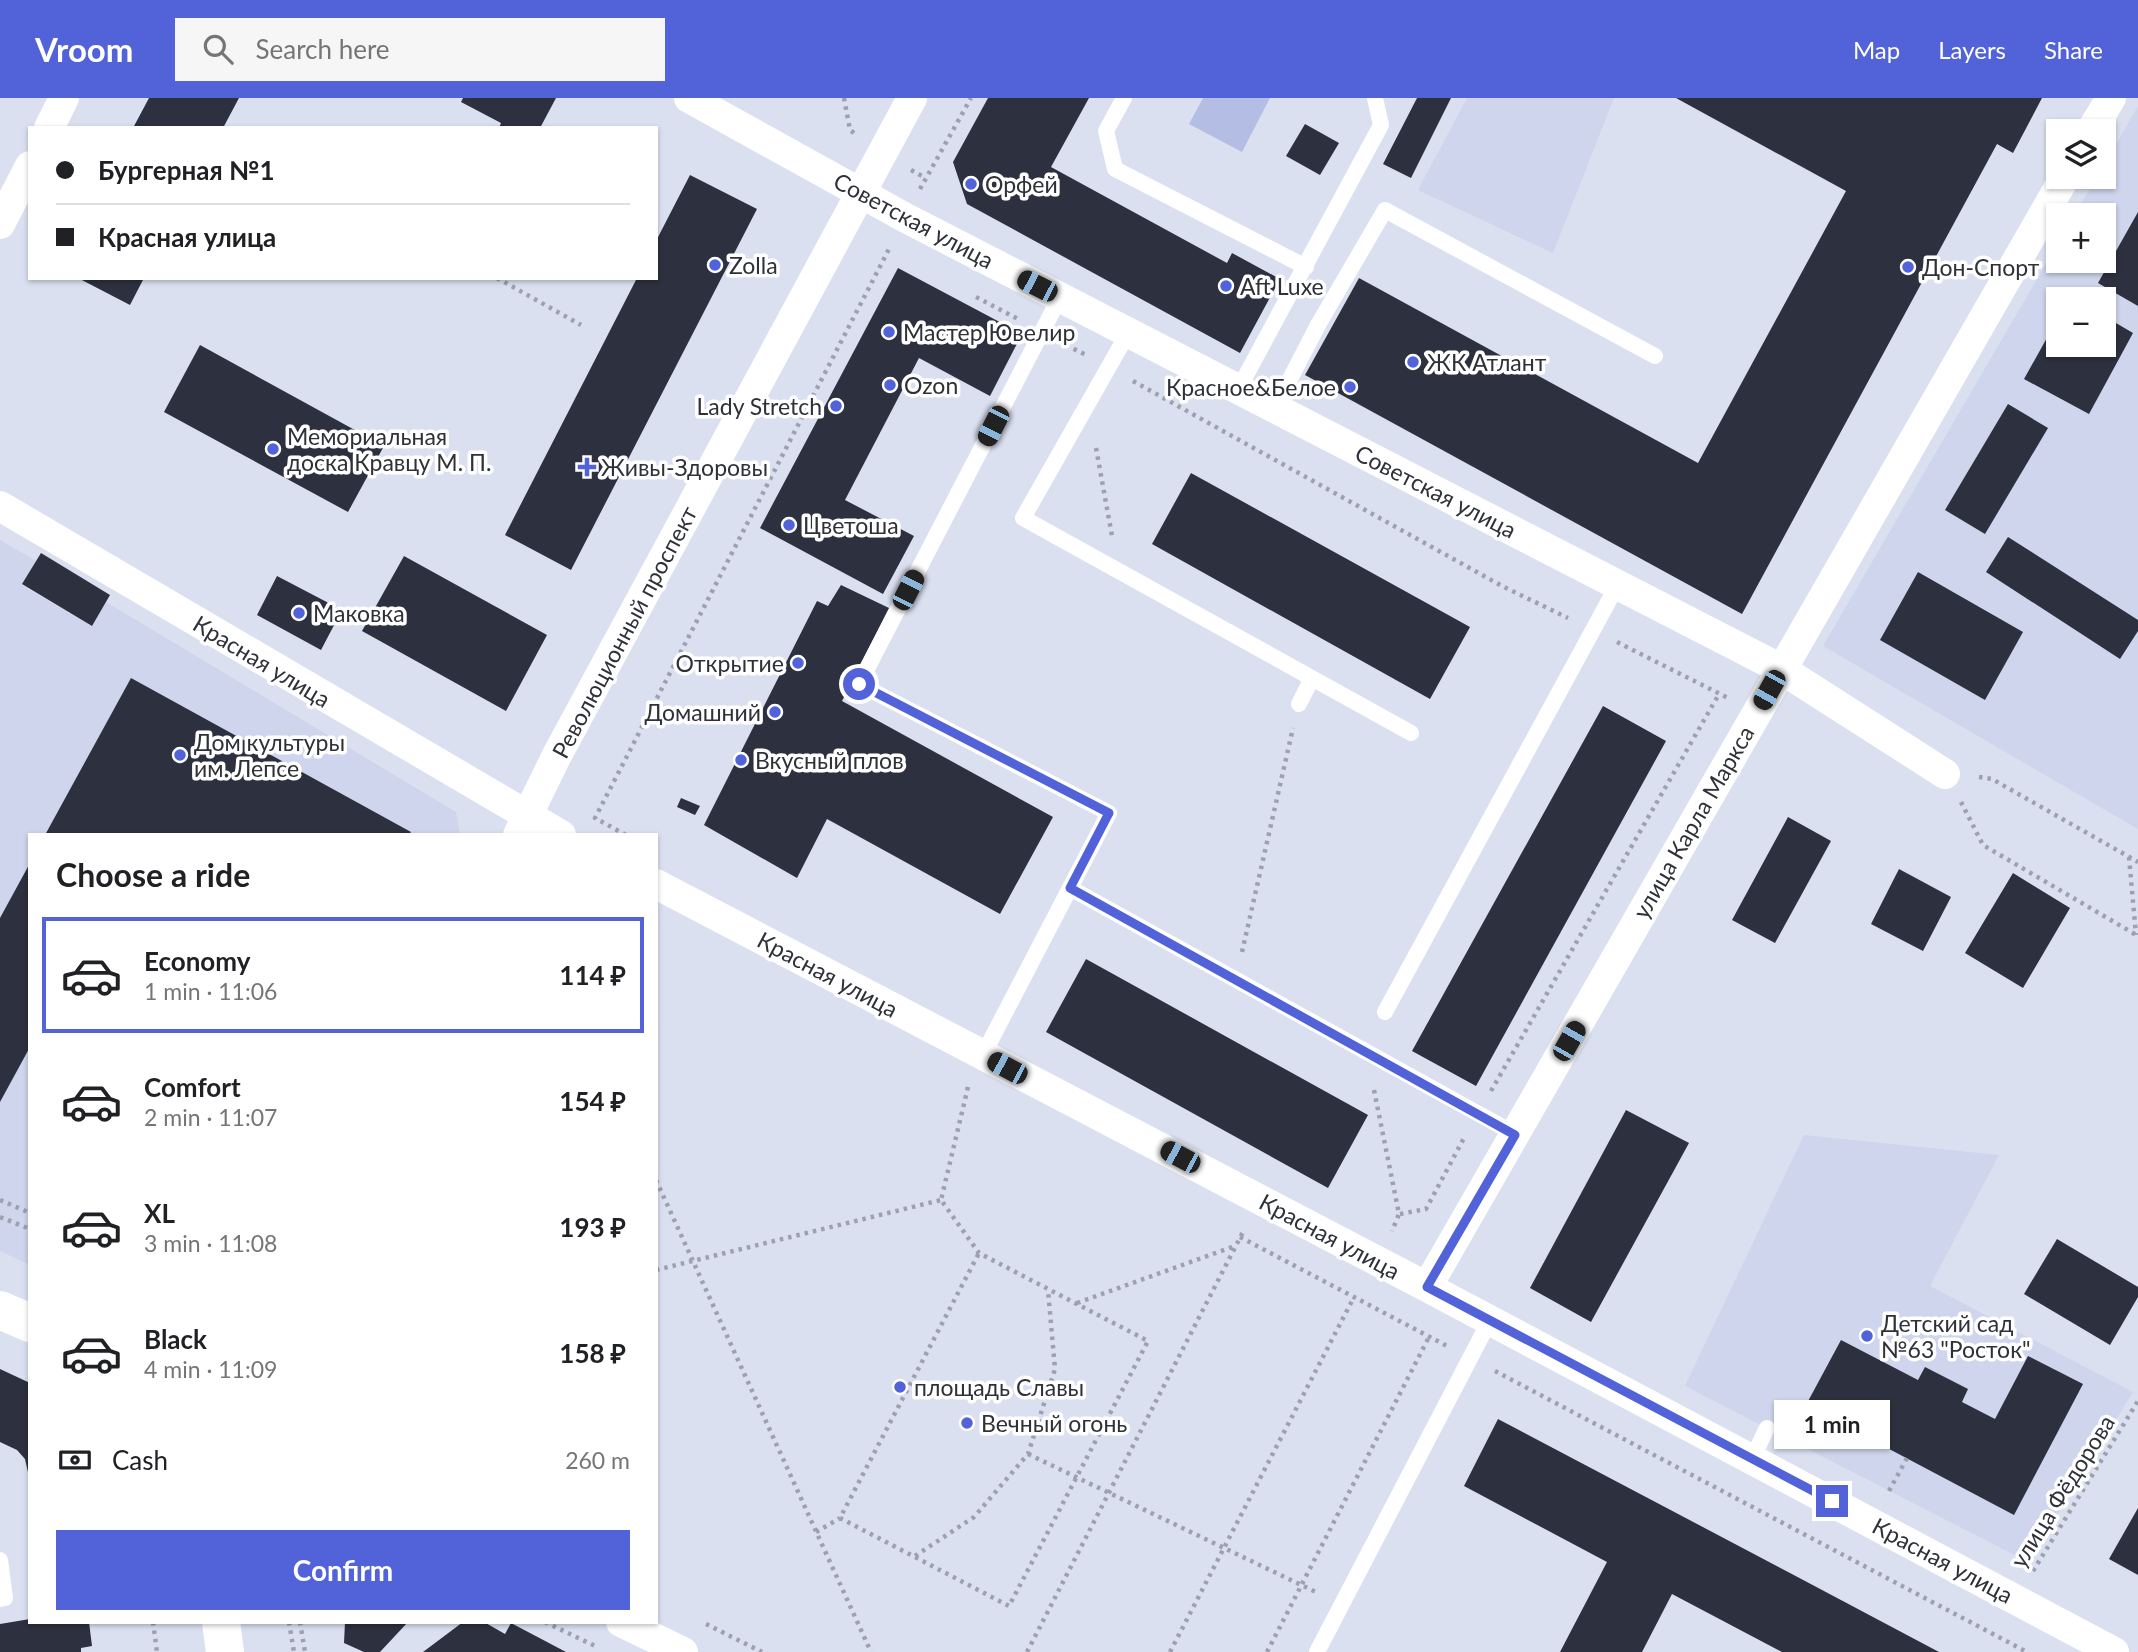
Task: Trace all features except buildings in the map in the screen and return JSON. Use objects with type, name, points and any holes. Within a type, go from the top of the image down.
[{"type":"street","points":[[50,126],[64,98]]},
{"type":"street","name":"Советская улица","points":[[689,98],[904,217],[1781,668],[1945,774]]},
{"type":"street","name":"Революционный проспект","points":[[522,825],[912,98]]},
{"type":"street","points":[[2098,119],[2111,98]]},
{"type":"street","points":[[0,224],[28,170]]},
{"type":"street","name":"улица Карла Маркса","points":[[1427,1287],[2058,189]]},
{"type":"street","name":"Красная улица","points":[[0,506],[522,825],[553,833]]},
{"type":"street","name":"Красная улица","points":[[658,885],[1490,1320],[2017,1598],[2113,1652]]},
{"type":"street","points":[[0,1310],[28,1322]]},
{"type":"street","points":[[221,1624],[225,1652]]},
{"type":"street","points":[[625,1624],[683,1652]]},
{"type":"lane","points":[[1124,98],[1106,131],[1115,169],[1306,267]]},
{"type":"lane","points":[[1238,390],[1381,125],[1375,98]]},
{"type":"lane","points":[[1275,408],[1318,325],[1385,210],[1655,356]]},
{"type":"lane","points":[[983,1055],[1109,813],[859,684],[1060,297]]},
{"type":"lane","points":[[1128,333],[1023,518],[1411,733]]},
{"type":"lane","points":[[1385,1012],[1618,584]]},
{"type":"lane","points":[[1299,704],[1312,678]]},
{"type":"lane","points":[[1070,888],[1367,1050],[1515,1135]]},
{"type":"lane","points":[[1317,1652],[1490,1320]]},
{"type":"lane","points":[[1752,1459],[1767,1428]]},
{"type":"lane","points":[[0,1560],[5,1598],[0,1599]]},
{"type":"path","points":[[844,98],[850,130]]},
{"type":"path","points":[[622,833],[596,818],[889,251],[904,217],[971,98]]},
{"type":"path","points":[[841,229],[900,257]]},
{"type":"path","points":[[501,280],[581,325]]},
{"type":"path","points":[[971,295],[1108,367],[1502,586],[1549,608]]},
{"type":"path","points":[[1088,402],[1118,571]]},
{"type":"path","points":[[1399,1214],[1426,1209],[1478,1112],[1718,694],[1678,673]]},
{"type":"path","points":[[1236,978],[1299,704]]},
{"type":"path","points":[[1945,774],[1993,779],[2138,862]]},
{"type":"path","points":[[1945,774],[1983,845],[2137,936]]},
{"type":"path","points":[[2129,857],[2137,936]]},
{"type":"path","points":[[1367,1050],[1399,1214],[1388,1239]]},
{"type":"path","points":[[940,1200],[969,1084],[983,1055]]},
{"type":"path","points":[[658,1184],[871,1652]]},
{"type":"path","points":[[0,1200],[28,1212]]},
{"type":"path","points":[[841,1518],[1009,1606],[1148,1341],[979,1253],[940,1200]]},
{"type":"path","points":[[658,1270],[940,1200]]},
{"type":"path","points":[[0,1217],[28,1228]]},
{"type":"path","points":[[1027,1652],[1246,1226]]},
{"type":"path","points":[[1240,1237],[1353,1299],[1469,1357],[2027,1652]]},
{"type":"path","points":[[1076,1304],[1235,1246]]},
{"type":"path","points":[[816,1532],[841,1518],[979,1253]]},
{"type":"path","points":[[915,1556],[974,1517],[1028,1454],[1055,1369],[1048,1290]]},
{"type":"path","points":[[1170,1652],[1353,1299]]},
{"type":"path","points":[[1267,1652],[1429,1337]]},
{"type":"path","name":"улица Фёдорова","points":[[2017,1598],[2138,1401]]},
{"type":"path","points":[[1028,1454],[1342,1605]]},
{"type":"path","points":[[1889,1491],[1908,1458]]},
{"type":"path","points":[[153,1624],[157,1652]]},
{"type":"path","points":[[289,1624],[293,1652]]},
{"type":"path","points":[[300,1624],[305,1652]]},
{"type":"path","points":[[549,1624],[607,1652]]},
{"type":"shaded area","points":[[1203,98],[1270,98],[1242,152],[1189,124]]},
{"type":"shaded area","points":[[1467,98],[1614,98],[1553,253],[1418,190]]},
{"type":"shaded area","points":[[2138,106],[2138,829],[1823,646],[2046,264],[2046,273],[2116,273],[2116,203],[2081,203],[2090,189],[2116,189],[2116,144]]},
{"type":"shaded area","points":[[0,540],[36,561],[22,585],[91,626],[106,602],[456,812],[460,833],[28,833],[28,1264],[0,1251]]},
{"type":"shaded area","name":"Детский сад №63 \"Росток\"","points":[[1804,1135],[1999,1155],[1930,1286],[2133,1392],[2028,1562],[1685,1386]]},
{"type":"place","name":"Орфей","points":[[971,184]]},
{"type":"place","name":"Zolla","points":[[715,265]]},
{"type":"place","name":"Дон-Спорт","points":[[1908,267]]},
{"type":"place","name":"Aft Luxe","points":[[1226,286]]},
{"type":"place","name":"Мастер Ювелир","points":[[889,332]]},
{"type":"place","name":"ЖК Атлант","points":[[1413,362]]},
{"type":"place","name":"Ozon","points":[[890,385]]},
{"type":"place","name":"Красное&Белое","points":[[1350,387]]},
{"type":"place","name":"Lady Stretch","points":[[836,406]]},
{"type":"place","name":"Мемориальная доска Кравцу М. П.","points":[[273,449]]},
{"type":"place","name":"Живы-Здоровы","points":[[587,467]]},
{"type":"place","name":"Цветоша","points":[[789,525]]},
{"type":"place","name":"Маковка","points":[[299,613]]},
{"type":"place","name":"Открытие","points":[[798,663]]},
{"type":"place","name":"Домашний","points":[[775,712]]},
{"type":"place","name":"Дом культуры им. Лепсе","points":[[180,755]]},
{"type":"place","name":"Вкусный плов","points":[[741,760]]},
{"type":"place","name":"Детский сад №63 \"Росток\"","points":[[1867,1336]]},
{"type":"place","name":"площадь Славы","points":[[900,1387]]},
{"type":"place","name":"Вечный огонь","points":[[967,1423]]},
{"type":"route","points":[[859,684],[1109,813],[1070,888],[1434,1087],[1515,1135],[1427,1287],[1832,1501]]}]
